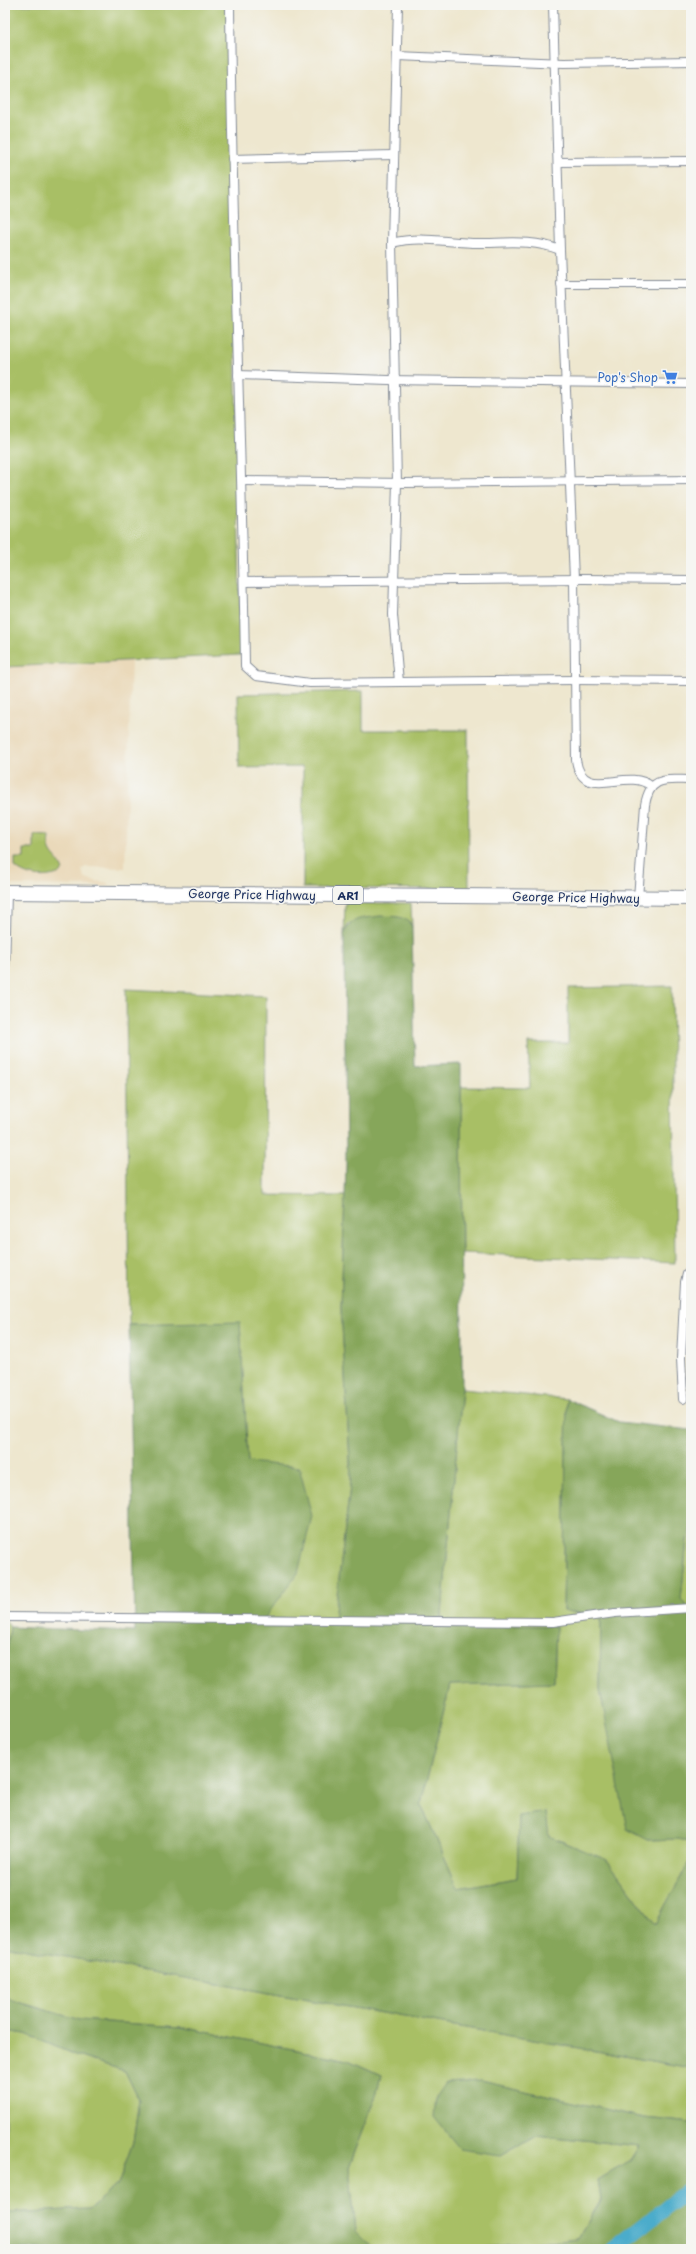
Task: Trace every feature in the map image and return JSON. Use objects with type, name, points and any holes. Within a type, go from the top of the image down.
[{"type":"highway","name":"George Price Highway","points":[[6,892],[691,898]]},
{"type":"street","points":[[230,5],[232,159],[242,481],[245,666],[256,676],[310,684],[574,680],[691,681]]},
{"type":"street","points":[[398,5],[393,155],[392,243],[397,483],[393,615],[399,682]]},
{"type":"street","points":[[553,5],[561,284],[574,579],[576,760],[579,773],[583,778],[595,782],[634,779],[641,780],[651,786]]},
{"type":"street","points":[[397,56],[554,62],[691,61]]},
{"type":"street","points":[[232,159],[393,155]]},
{"type":"street","points":[[558,162],[691,161]]},
{"type":"street","points":[[392,243],[403,240],[452,240],[477,243],[524,241],[549,246],[560,250]]},
{"type":"street","points":[[561,284],[691,284]]},
{"type":"street","points":[[238,375],[691,384]]},
{"type":"street","points":[[242,481],[397,483],[691,480]]},
{"type":"street","points":[[244,582],[394,582],[574,579],[691,580]]},
{"type":"street","points":[[638,898],[645,805],[648,791],[651,786],[660,780],[691,780]]},
{"type":"street","points":[[5,972],[6,892]]},
{"type":"street","points":[[682,1398],[681,1358],[685,1282],[687,1274],[691,1271]]},
{"type":"street","points":[[5,1617],[553,1622],[615,1613],[691,1608]]},
{"type":"shaded area","points":[[131,661],[125,868],[85,867],[82,870],[84,877],[91,880],[108,883],[108,886],[5,885],[5,667]],"holes":[[[49,836],[52,877],[42,877],[21,872],[15,867],[15,858],[24,858]]]},
{"type":"green space","points":[[5,5],[229,5],[241,655],[5,667]]},
{"type":"green space","points":[[363,691],[363,730],[468,730],[469,889],[303,888],[303,767],[239,768],[238,694]]},
{"type":"green space","points":[[34,835],[49,836],[49,848],[63,870],[60,873],[43,877],[25,873],[15,867],[15,858],[24,858],[24,849],[34,849]]},
{"type":"green space","points":[[345,903],[411,903],[412,927],[409,921],[348,924],[344,935]]},
{"type":"green space","points":[[394,916],[402,918],[412,927],[415,1066],[461,1064],[462,1389],[441,1625],[556,1626],[554,1682],[450,1685],[421,1804],[458,1888],[517,1878],[519,1816],[546,1812],[549,1836],[607,1860],[655,1924],[691,1859],[691,2068],[5,1946],[5,1667],[10,1627],[135,1632],[129,1325],[240,1322],[248,1462],[299,1467],[312,1516],[298,1573],[264,1619],[334,1620],[351,1478],[341,1308],[346,1165],[344,935],[350,924],[354,921],[363,918]]},
{"type":"green space","points":[[672,986],[675,1263],[462,1253],[461,1087],[530,1088],[528,1043],[568,1043],[568,988]]},
{"type":"green space","points":[[126,989],[266,996],[265,1195],[345,1196],[341,1308],[351,1478],[334,1620],[264,1619],[299,1467],[248,1463],[240,1323],[129,1325]]},
{"type":"green space","points":[[462,1389],[567,1399],[563,1611],[601,1614],[600,1690],[613,1753],[648,1840],[678,1839],[691,1843],[691,1859],[655,1924],[607,1860],[549,1836],[545,1812],[519,1817],[517,1878],[458,1888],[421,1804],[450,1685],[554,1682],[556,1626],[441,1625]]},
{"type":"green space","points":[[567,1399],[619,1422],[691,1430],[691,1529],[687,1540],[681,1599],[691,1612],[691,1843],[678,1839],[648,1840],[627,1829],[600,1690],[601,1615],[563,1611]]},
{"type":"green space","points":[[691,1529],[691,1612],[681,1599],[687,1540]]},
{"type":"green space","points":[[5,1619],[10,1627],[5,1667]]},
{"type":"green space","points":[[5,1946],[691,2068],[691,2123],[644,2118],[481,2081],[501,2155],[536,2135],[639,2146],[630,2160],[598,2179],[601,2200],[578,2238],[481,2248],[374,2249],[356,2231],[349,2168],[376,2095],[381,2075],[348,2060],[180,2027],[79,2020],[5,1998]]},
{"type":"green space","points":[[5,1998],[79,2020],[180,2027],[348,2060],[381,2075],[376,2095],[349,2168],[356,2231],[374,2249],[5,2249],[5,2213],[89,2209],[118,2184],[133,2142],[139,2100],[125,2071],[75,2055],[26,2034],[5,2031]]},
{"type":"green space","points":[[5,2031],[26,2034],[75,2055],[125,2071],[139,2100],[133,2142],[118,2184],[89,2209],[5,2213]]},
{"type":"green space","points":[[481,2081],[644,2118],[691,2123],[691,2249],[428,2249],[481,2248],[578,2238],[601,2201],[598,2179],[630,2160],[639,2146],[536,2135],[501,2155],[460,2149],[434,2117],[436,2096],[445,2083]]},
{"type":"waterway","points":[[613,2249],[691,2188]]},
{"type":"place","name":"Pop's Shop","points":[[670,377]]}]
